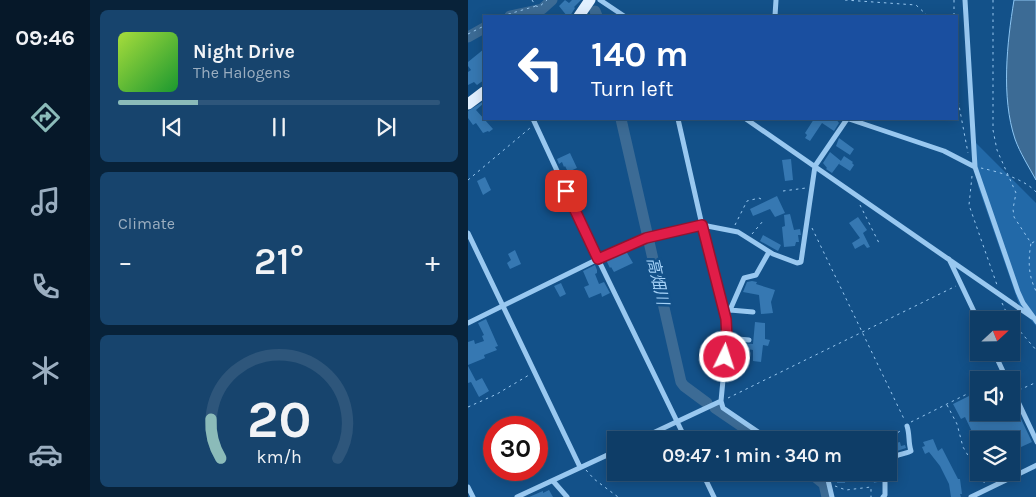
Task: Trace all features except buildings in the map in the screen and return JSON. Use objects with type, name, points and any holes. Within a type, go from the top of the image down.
[{"type":"main road","points":[[580,15],[590,0]]},
{"type":"main road","points":[[468,104],[483,93]]},
{"type":"street","points":[[600,0],[622,15]]},
{"type":"street","points":[[775,15],[776,0]]},
{"type":"street","points":[[965,0],[973,166],[1018,292],[1036,322]]},
{"type":"street","points":[[678,120],[702,225],[727,311],[727,338],[721,401],[723,408],[757,431]]},
{"type":"street","points":[[747,120],[1032,317]]},
{"type":"street","points":[[468,323],[598,259],[648,237],[702,225],[732,231],[770,252],[797,263],[801,262],[815,166],[847,120]]},
{"type":"street","points":[[851,120],[944,151],[973,166]]},
{"type":"street","points":[[534,121],[598,259],[682,431]]},
{"type":"street","points":[[468,233],[581,466]]},
{"type":"street","points":[[727,311],[744,278],[756,275],[770,252]]},
{"type":"street","points":[[949,258],[974,311]]},
{"type":"street","points":[[727,311],[753,312]]},
{"type":"street","points":[[727,338],[749,340]]},
{"type":"street","points":[[658,431],[721,401]]},
{"type":"street","points":[[1020,407],[1036,442]]},
{"type":"street","points":[[892,494],[884,497],[885,482],[894,472],[893,459],[896,456],[911,451],[908,442],[907,426]]},
{"type":"street","points":[[517,497],[607,454]]},
{"type":"street","points":[[971,497],[1036,465]]},
{"type":"street","points":[[553,480],[567,497]]},
{"type":"street","points":[[706,481],[714,497]]},
{"type":"street","points":[[828,481],[830,483],[832,497]]},
{"type":"street","points":[[468,487],[473,497]]},
{"type":"path","points":[[532,0],[536,6]]},
{"type":"path","points":[[505,15],[542,6],[547,0]]},
{"type":"path","points":[[846,0],[916,5],[927,15]]},
{"type":"path","points":[[954,0],[954,15]]},
{"type":"path","points":[[993,0],[993,130],[997,150],[1016,193],[1013,209],[1014,217],[1031,243],[1028,265],[1036,293]]},
{"type":"path","points":[[468,34],[483,26]]},
{"type":"path","points":[[958,100],[964,128],[965,144],[973,166],[969,205],[1006,311]]},
{"type":"path","points":[[468,180],[534,121]]},
{"type":"path","points":[[973,166],[1010,177],[1032,187],[1036,193]]},
{"type":"path","points":[[783,191],[811,187]]},
{"type":"path","points":[[859,197],[859,202],[879,243]]},
{"type":"path","points":[[732,231],[747,202],[759,198],[763,200]]},
{"type":"path","points":[[807,219],[907,426]]},
{"type":"path","points":[[748,239],[763,221]]},
{"type":"path","points":[[1031,243],[1036,240]]},
{"type":"path","points":[[721,401],[961,283]]},
{"type":"path","points":[[1020,332],[1036,351]]},
{"type":"path","points":[[468,407],[497,394],[534,372]]},
{"type":"path","points":[[1020,388],[1036,382]]},
{"type":"path","points":[[897,433],[910,423],[970,392]]},
{"type":"path","points":[[947,404],[957,424],[962,447],[988,489]]},
{"type":"path","points":[[581,466],[594,479],[618,497]]},
{"type":"path","points":[[830,483],[846,490],[871,487],[871,497]]},
{"type":"shaded area","points":[[1014,0],[1036,0],[1036,180],[1015,139],[1008,106],[1009,34]]},
{"type":"shaded area","points":[[973,140],[1036,203],[1036,326],[1020,307],[978,186]]},
{"type":"waterway","name":"高畑川","points":[[515,15],[542,9],[552,0]]},
{"type":"waterway","name":"高畑川","points":[[595,11],[597,15]]},
{"type":"waterway","name":"高畑川","points":[[468,37],[483,29]]},
{"type":"waterway","name":"高畑川","points":[[621,120],[681,382],[707,403]]},
{"type":"waterway","name":"高畑川","points":[[715,408],[749,431]]},
{"type":"waterway","name":"高畑川","points":[[820,481],[824,484],[827,497]]},
{"type":"route","points":[[566,191],[598,259],[646,238],[702,225],[726,319],[725,357]]}]
